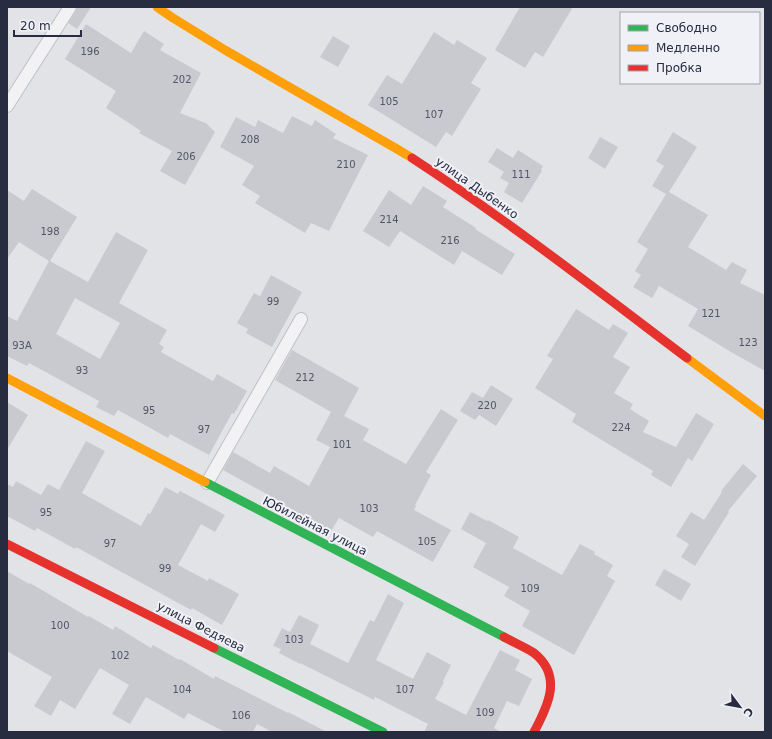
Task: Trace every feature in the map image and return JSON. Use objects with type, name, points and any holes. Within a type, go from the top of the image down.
[{"type":"street","name":"улица Дыбенко","points":[[157,7],[225,50],[397,149],[453,185],[542,249],[765,416]]},
{"type":"street","name":"Юбилейная улица","points":[[7,378],[534,653],[541,659],[548,669],[552,682],[550,698],[544,715],[534,732]]},
{"type":"street","name":"улица Федяева","points":[[7,544],[383,732]]},
{"type":"lane","points":[[7,106],[70,7]]},
{"type":"lane","points":[[207,483],[301,319]]},
{"type":"building","points":[[77,7],[91,7],[77,29],[68,23]]},
{"type":"building","points":[[520,7],[573,7],[543,57],[535,52],[525,68],[495,50]]},
{"type":"building","points":[[86,24],[131,53],[144,31],[164,44],[160,50],[201,73],[180,113],[206,123],[215,132],[185,185],[160,171],[172,151],[139,133],[141,131],[106,108],[116,91],[65,59]]},
{"type":"building","points":[[434,32],[454,45],[457,40],[487,58],[471,83],[481,89],[452,136],[446,132],[436,147],[368,105],[387,75],[402,84]]},
{"type":"building","points":[[333,36],[350,46],[338,67],[320,57]]},
{"type":"building","points":[[292,116],[312,126],[315,120],[336,134],[333,138],[368,155],[329,231],[311,223],[305,233],[255,203],[260,196],[242,185],[254,166],[220,147],[236,117],[255,127],[258,120],[283,133]]},
{"type":"building","points":[[673,132],[697,147],[669,192],[708,215],[688,247],[726,270],[732,262],[747,270],[740,283],[765,295],[765,371],[688,326],[698,309],[659,286],[652,298],[633,287],[641,275],[635,271],[648,249],[637,242],[666,194],[652,186],[664,166],[656,161]]},
{"type":"building","points":[[600,137],[618,147],[605,169],[588,158]]},
{"type":"building","points":[[497,148],[513,158],[518,150],[543,166],[542,171],[522,203],[504,192],[509,183],[500,178],[504,172],[488,162]]},
{"type":"building","points":[[423,186],[447,201],[443,207],[515,254],[502,275],[462,251],[454,265],[400,231],[389,247],[363,231],[389,190],[411,205]]},
{"type":"building","points":[[32,189],[77,217],[50,261],[88,282],[116,232],[148,250],[119,303],[167,330],[159,344],[164,347],[161,352],[213,381],[217,374],[247,391],[234,414],[232,413],[209,455],[170,434],[168,438],[118,410],[114,416],[96,407],[99,401],[29,363],[27,366],[7,356],[7,316],[17,321],[49,261],[19,242],[7,259],[7,190],[24,201]],"holes":[[[75,298],[120,323],[100,359],[56,334]]]},
{"type":"building","points":[[271,275],[302,292],[272,347],[246,333],[248,329],[237,323],[254,293],[260,296]]},
{"type":"building","points":[[576,309],[609,330],[613,324],[628,333],[613,357],[630,367],[614,393],[633,404],[630,409],[649,421],[643,432],[676,447],[696,413],[714,424],[692,461],[688,458],[671,487],[651,475],[653,471],[572,422],[576,414],[535,388],[553,359],[547,356]]},
{"type":"building","points":[[292,350],[359,388],[344,416],[369,429],[363,440],[406,464],[441,409],[458,420],[426,472],[431,475],[415,505],[414,510],[451,530],[433,562],[377,531],[373,537],[339,518],[331,531],[223,470],[233,452],[270,473],[274,466],[309,486],[330,447],[316,440],[331,412],[275,380]]},
{"type":"building","points":[[491,385],[513,399],[496,426],[479,415],[475,420],[460,411],[472,392],[483,398]]},
{"type":"building","points":[[7,402],[28,415],[7,450]]},
{"type":"building","points":[[86,441],[105,451],[82,493],[141,526],[148,513],[150,514],[165,487],[178,494],[180,491],[225,515],[215,532],[201,524],[178,565],[208,581],[209,578],[239,594],[222,625],[192,608],[191,610],[76,547],[75,549],[37,528],[35,531],[7,516],[7,484],[13,487],[16,481],[41,495],[48,484],[59,490]]},
{"type":"building","points":[[743,464],[757,476],[728,511],[729,512],[695,566],[681,557],[689,544],[676,536],[691,512],[704,520],[722,492],[721,491]]},
{"type":"building","points":[[470,512],[519,537],[513,548],[562,575],[580,544],[595,552],[594,554],[613,565],[607,576],[615,581],[574,655],[522,626],[530,611],[504,596],[509,587],[473,567],[486,543],[461,529]]},
{"type":"building","points":[[664,569],[691,584],[681,601],[655,585]]},
{"type":"building","points":[[7,571],[113,630],[115,626],[151,648],[153,645],[214,679],[215,676],[327,732],[272,732],[257,724],[253,732],[225,732],[188,713],[184,719],[146,697],[130,724],[112,714],[129,685],[100,668],[75,709],[60,700],[51,716],[34,706],[52,677],[7,651]]},
{"type":"building","points":[[388,594],[404,603],[376,660],[413,679],[427,652],[451,665],[435,699],[466,715],[500,650],[520,660],[515,670],[532,679],[519,706],[507,701],[494,728],[501,732],[424,732],[428,724],[375,697],[374,700],[300,664],[279,653],[281,649],[273,646],[282,628],[290,632],[299,615],[319,625],[310,644],[348,663],[370,620],[374,622]]},
{"type":"traffic: fast","points":[[205,482],[504,637]]},
{"type":"traffic: fast","points":[[214,648],[383,732]]},
{"type":"traffic: slow","points":[[157,7],[225,50],[412,158]]},
{"type":"traffic: slow","points":[[687,358],[765,416]]},
{"type":"traffic: slow","points":[[7,378],[205,482]]},
{"type":"traffic: jam","points":[[412,158],[517,231],[687,358]]},
{"type":"traffic: jam","points":[[7,544],[214,648]]},
{"type":"traffic: jam","points":[[504,637],[534,653],[543,662],[548,671],[550,681],[548,702],[534,732]]}]
